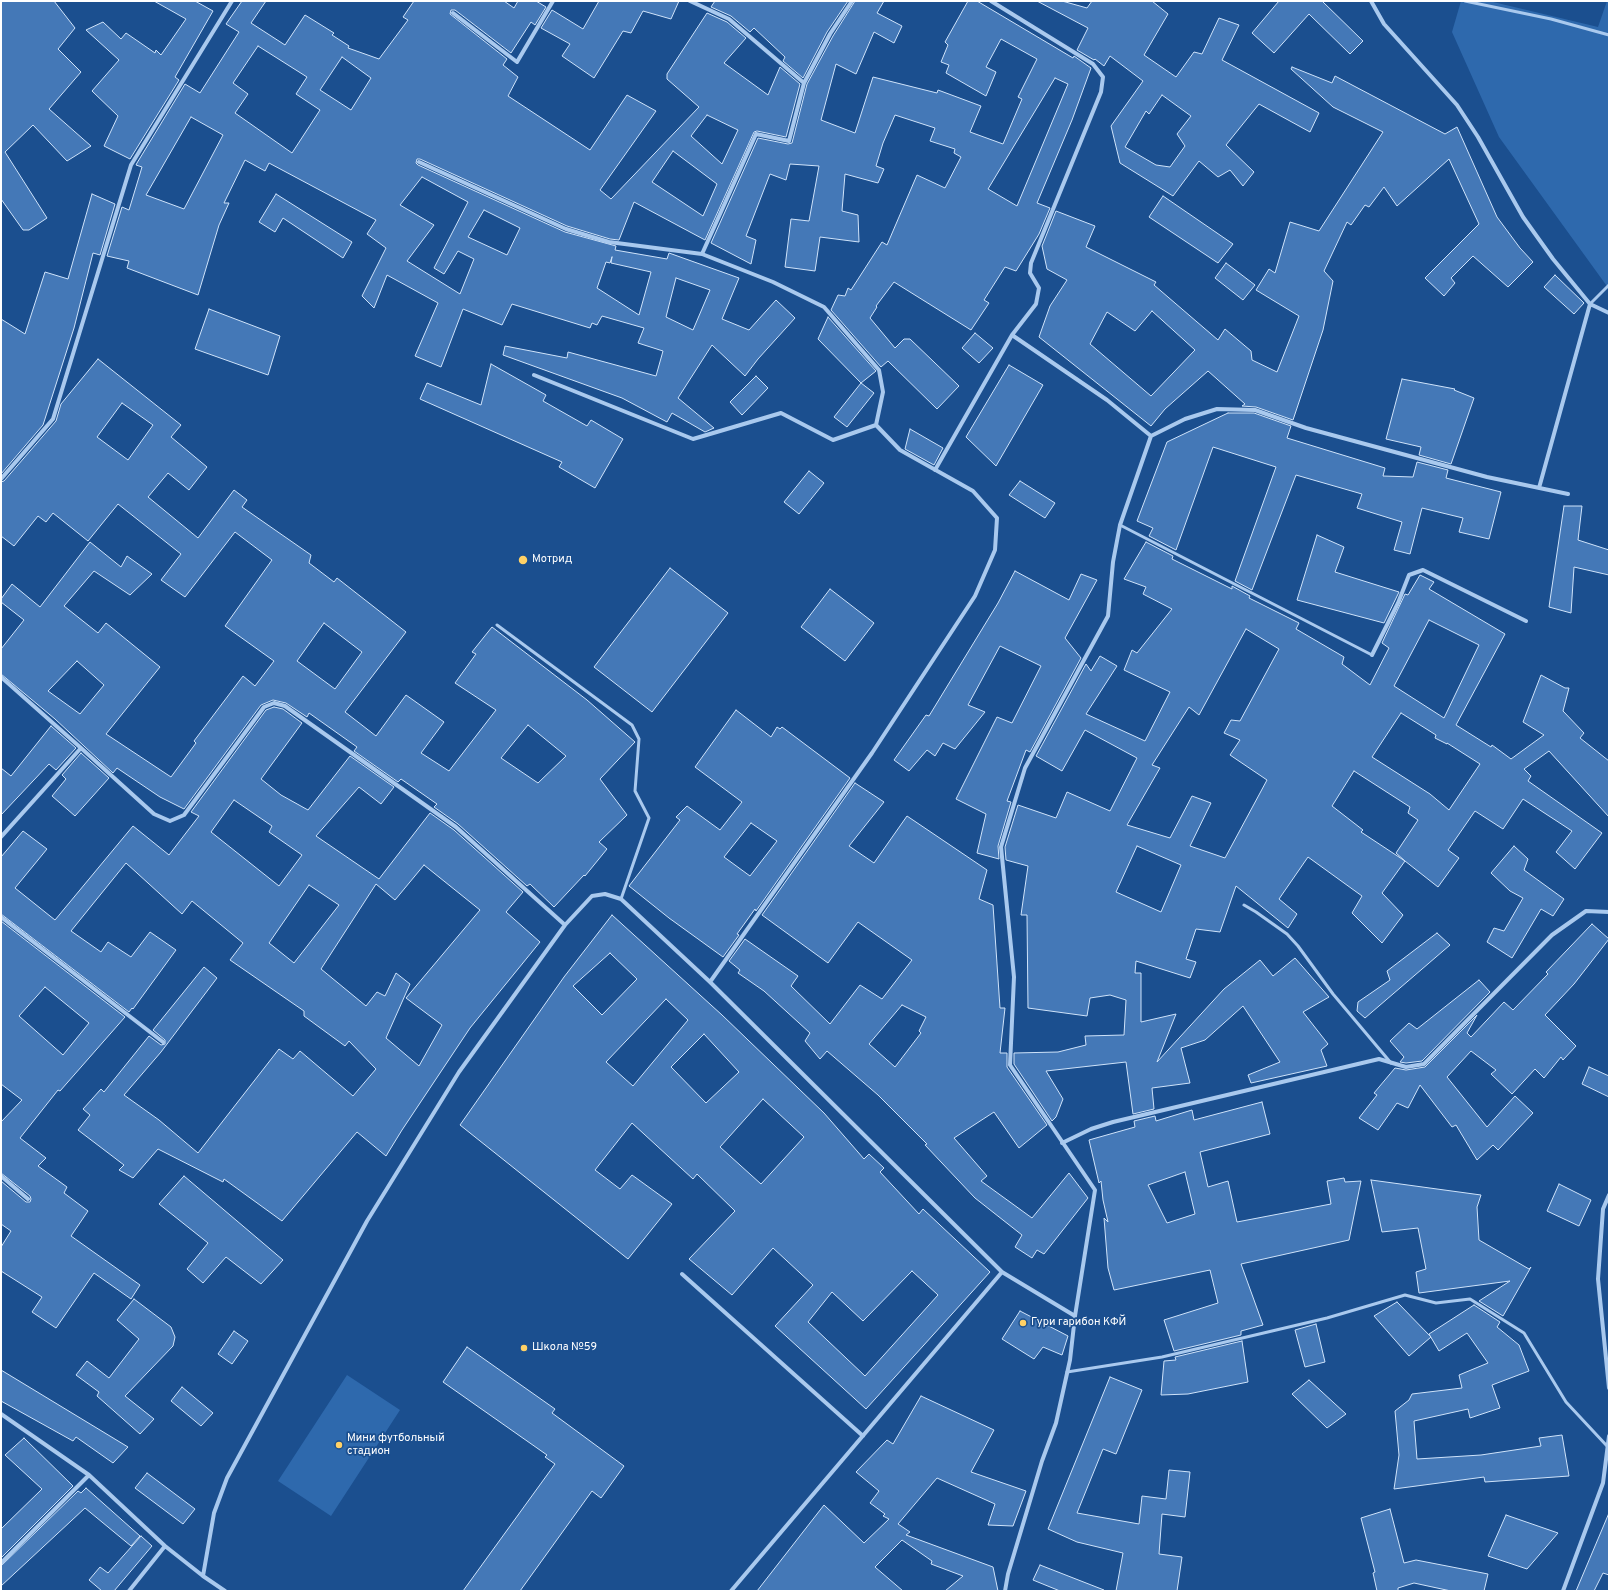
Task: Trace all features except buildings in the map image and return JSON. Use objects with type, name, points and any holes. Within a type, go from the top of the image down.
[{"type":"street","points":[[1,479],[53,419],[131,165],[232,1]]},
{"type":"street","points":[[454,13],[517,62],[552,1]]},
{"type":"street","points":[[690,1],[729,19],[804,83]]},
{"type":"street","points":[[702,254],[756,134],[789,141],[804,83],[830,34],[852,1]]},
{"type":"street","points":[[935,470],[1012,334],[1036,304],[1039,288],[1030,273],[1031,263],[1101,92],[1103,76],[1093,64],[991,1]]},
{"type":"street","points":[[1371,1],[1384,24],[1458,105],[1478,137],[1523,217],[1552,259],[1590,304],[1609,313]]},
{"type":"street","points":[[419,162],[566,229],[609,242],[702,254],[773,282],[824,308],[879,370],[883,392],[876,425]]},
{"type":"street","points":[[1539,488],[1590,304]]},
{"type":"street","points":[[1012,334],[1107,400],[1151,436]]},
{"type":"street","points":[[534,375],[693,439],[781,413],[833,440],[876,425]]},
{"type":"street","points":[[1005,1591],[1042,1461],[1056,1423],[1067,1372],[1095,1190],[1010,1065],[1014,977],[1000,847],[1025,768],[1108,616],[1113,562],[1120,525],[1151,436],[1186,419],[1217,409],[1255,410],[1306,428],[1487,477],[1568,494]]},
{"type":"street","points":[[710,982],[872,753],[975,596],[995,550],[997,518],[973,491],[900,450],[876,425]]},
{"type":"street","points":[[1372,654],[1398,603],[1409,574],[1423,570],[1526,621]]},
{"type":"street","points":[[1,677],[154,814],[170,821],[184,815],[264,707],[274,703],[285,706],[456,827],[565,925]]},
{"type":"street","points":[[1,836],[81,748]]},
{"type":"street","points":[[203,1576],[214,1513],[227,1478],[367,1221],[459,1072],[565,925],[592,896],[605,894],[621,899],[710,982],[1002,1272],[1075,1316]]},
{"type":"street","points":[[1062,1143],[1091,1129],[1113,1122],[1379,1059],[1406,1068],[1424,1064],[1552,934],[1586,910],[1609,912]]},
{"type":"street","points":[[1,917],[163,1042]]},
{"type":"street","points":[[1,1176],[28,1199]]},
{"type":"street","points":[[1609,1195],[1603,1209],[1598,1279],[1609,1388]]},
{"type":"street","points":[[731,1591],[1002,1272]]},
{"type":"street","points":[[682,1274],[863,1436]]},
{"type":"street","points":[[1,1414],[89,1476],[164,1546],[225,1591]]},
{"type":"street","points":[[1563,1591],[1603,1484],[1609,1436]]},
{"type":"street","points":[[1,1564],[89,1476]]},
{"type":"street","points":[[129,1591],[164,1546]]},
{"type":"lane","points":[[1465,1],[1550,19],[1609,35]]},
{"type":"lane","points":[[1590,304],[1609,286]]},
{"type":"lane","points":[[1120,525],[1372,654]]},
{"type":"lane","points":[[497,625],[632,725],[639,739],[635,791],[649,818],[621,899]]},
{"type":"lane","points":[[1244,906],[1256,912],[1287,934],[1298,946],[1333,994],[1391,1062]]},
{"type":"lane","points":[[1067,1372],[1162,1357],[1327,1318],[1405,1295],[1436,1304],[1470,1299],[1524,1333],[1566,1402],[1608,1446]]},
{"type":"shaded area","points":[[1461,1],[1489,1],[1598,27],[1607,1],[1609,1],[1609,289],[1499,137],[1452,32]]},
{"type":"shaded area","name":"Мини футбольный стадион","points":[[347,1375],[400,1410],[331,1516],[278,1481]]},
{"type":"place","name":"Мотрид","points":[[523,560]]},
{"type":"place","name":"Гури гарибон КФЙ","points":[[1023,1323]]},
{"type":"place","name":"Школа №59","points":[[524,1348]]},
{"type":"place","name":"Мини футбольный стадион","points":[[339,1445]]}]
